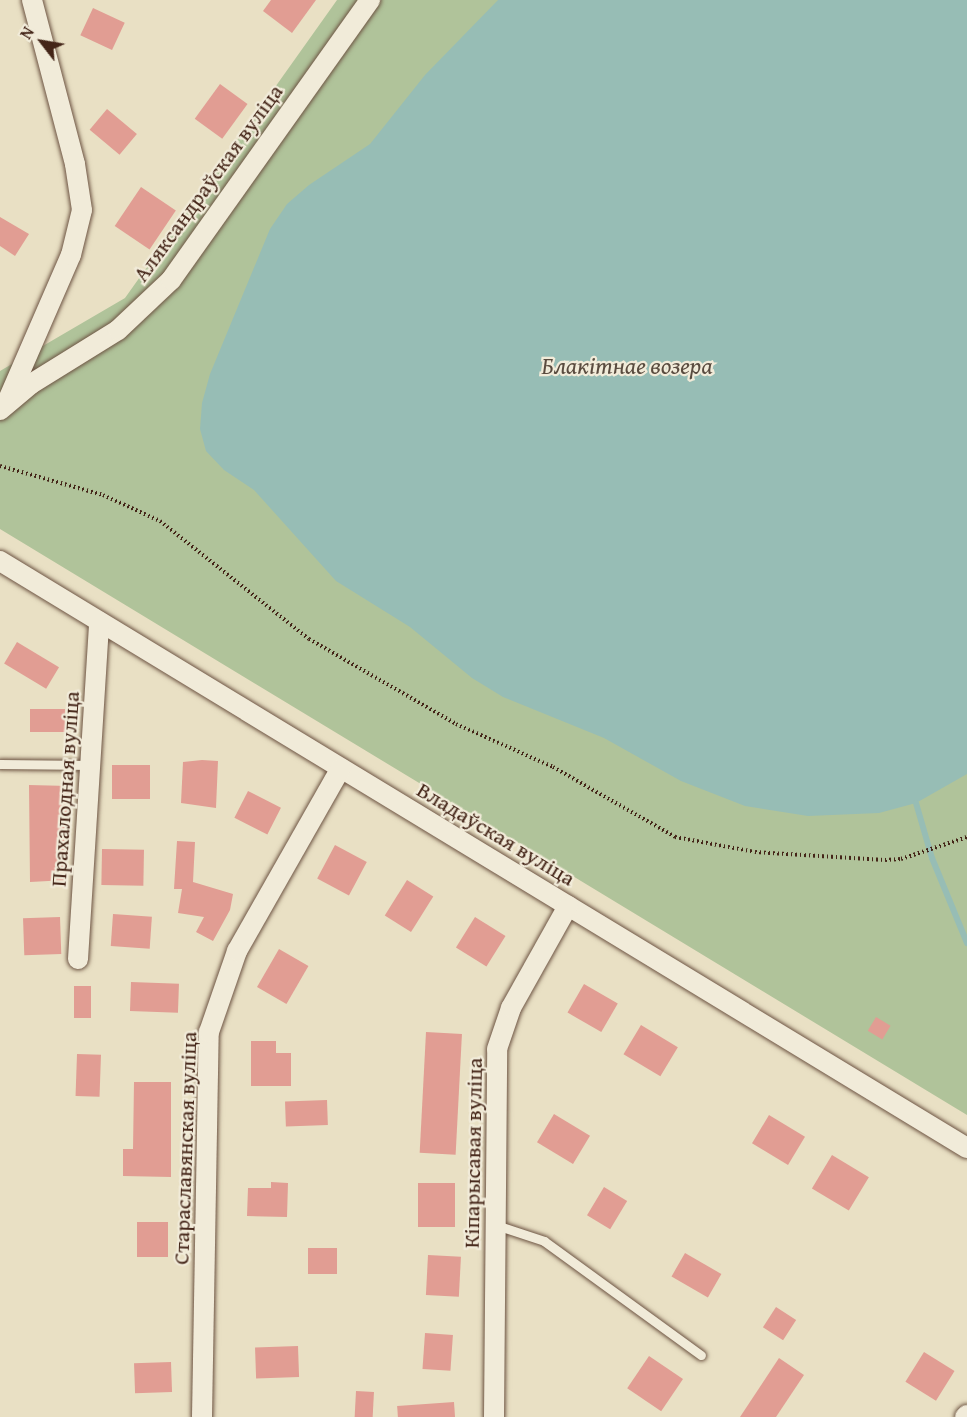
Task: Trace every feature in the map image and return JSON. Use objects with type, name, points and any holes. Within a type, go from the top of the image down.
[{"type":"street","points":[[3,407],[71,255],[82,210],[75,164],[32,0]]},
{"type":"street","name":"Аляксандраўская вуліца","points":[[3,407],[117,330],[171,280],[370,0]]},
{"type":"street","name":"Владаўская вуліца","points":[[0,561],[967,1148]]},
{"type":"street","name":"Прахалодная вуліца","points":[[78,959],[92,765],[99,622]]},
{"type":"street","name":"Стараславянская вуліца","points":[[202,1417],[209,1032],[237,951],[341,768]]},
{"type":"street","name":"Кіпарысавая вуліца","points":[[494,1417],[497,1049],[511,1008],[568,906]]},
{"type":"lane","points":[[0,764],[92,765]]},
{"type":"lane","points":[[496,1225],[544,1241],[701,1355]]},
{"type":"path","points":[[0,466],[103,495],[160,521],[309,639],[464,728],[553,767],[675,837],[755,852],[885,860],[918,853],[967,837]]},
{"type":"green space","name":"Блакітнае возера","points":[[337,0],[967,0],[967,1115],[0,529],[0,371],[125,298]]},
{"type":"water","name":"Блакітнае возера","points":[[498,0],[967,0],[967,774],[916,803],[879,813],[808,816],[745,806],[681,781],[604,738],[503,697],[472,678],[410,627],[336,581],[254,490],[224,470],[206,451],[200,429],[202,403],[210,374],[270,229],[287,204],[309,185],[370,144],[425,75]]},
{"type":"building","points":[[271,0],[316,0],[292,33],[263,11]]},
{"type":"building","points":[[93,8],[125,23],[112,50],[80,35]]},
{"type":"building","points":[[220,84],[248,104],[222,139],[195,119]]},
{"type":"building","points":[[107,109],[137,134],[120,155],[90,130]]},
{"type":"building","points":[[141,187],[176,210],[150,249],[115,226]]},
{"type":"building","points":[[0,217],[29,234],[15,256],[0,246]]},
{"type":"building","points":[[17,642],[59,667],[46,689],[4,663]]},
{"type":"building","points":[[30,709],[65,709],[65,732],[30,732]]},
{"type":"building","points":[[218,761],[216,808],[181,803],[183,762]]},
{"type":"building","points":[[112,765],[150,765],[150,799],[112,799]]},
{"type":"building","points":[[29,785],[69,786],[68,821],[65,821],[67,880],[30,882]]},
{"type":"building","points":[[248,791],[281,808],[267,835],[234,818]]},
{"type":"building","points":[[177,841],[195,842],[193,882],[233,894],[230,910],[213,941],[196,932],[204,917],[178,913],[182,889],[174,889]]},
{"type":"building","points":[[335,845],[367,862],[349,895],[317,879]]},
{"type":"building","points":[[102,849],[144,850],[143,886],[101,885]]},
{"type":"building","points":[[407,880],[433,896],[411,932],[385,916]]},
{"type":"building","points":[[113,914],[152,917],[150,949],[111,946]]},
{"type":"building","points":[[60,917],[61,954],[24,955],[23,918]]},
{"type":"building","points":[[475,917],[506,936],[486,967],[456,948]]},
{"type":"building","points":[[279,949],[308,966],[286,1004],[257,987]]},
{"type":"building","points":[[131,982],[179,984],[178,1013],[130,1011]]},
{"type":"building","points":[[584,984],[618,1004],[601,1032],[568,1013]]},
{"type":"building","points":[[74,986],[91,986],[91,1018],[74,1018]]},
{"type":"building","points":[[876,1017],[891,1026],[882,1039],[868,1031]]},
{"type":"building","points":[[641,1025],[678,1047],[660,1076],[623,1054]]},
{"type":"building","points":[[426,1032],[462,1034],[456,1155],[420,1153]]},
{"type":"building","points":[[251,1041],[276,1041],[276,1053],[291,1053],[291,1086],[251,1086]]},
{"type":"building","points":[[77,1054],[101,1055],[100,1097],[76,1096]]},
{"type":"building","points":[[134,1082],[171,1082],[171,1177],[123,1176],[123,1149],[133,1149]]},
{"type":"building","points":[[327,1100],[328,1125],[286,1126],[285,1101]]},
{"type":"building","points":[[554,1114],[590,1136],[573,1164],[537,1142]]},
{"type":"building","points":[[769,1115],[805,1137],[788,1165],[752,1143]]},
{"type":"building","points":[[832,1155],[869,1177],[849,1211],[812,1188]]},
{"type":"building","points":[[271,1182],[288,1183],[287,1217],[247,1216],[248,1188],[271,1188]]},
{"type":"building","points":[[418,1183],[455,1183],[455,1227],[418,1227]]},
{"type":"building","points":[[604,1187],[627,1201],[610,1229],[587,1215]]},
{"type":"building","points":[[137,1222],[168,1222],[168,1257],[137,1257]]},
{"type":"building","points":[[308,1248],[337,1248],[337,1274],[308,1274]]},
{"type":"building","points":[[685,1253],[721,1274],[708,1297],[672,1276]]},
{"type":"building","points":[[428,1255],[461,1257],[459,1297],[426,1295]]},
{"type":"building","points":[[776,1307],[796,1320],[783,1340],[763,1327]]},
{"type":"building","points":[[425,1333],[453,1335],[450,1371],[422,1369]]},
{"type":"building","points":[[298,1346],[299,1377],[256,1378],[255,1348]]},
{"type":"building","points":[[924,1352],[955,1371],[936,1401],[905,1382]]},
{"type":"building","points":[[649,1356],[683,1379],[661,1411],[627,1388]]},
{"type":"building","points":[[779,1358],[804,1375],[776,1417],[740,1417]]},
{"type":"building","points":[[171,1362],[172,1392],[135,1393],[134,1363]]},
{"type":"building","points":[[356,1391],[374,1392],[373,1417],[355,1417]]},
{"type":"building","points":[[454,1402],[455,1417],[398,1417],[397,1406]]},
{"type":"waterway","points":[[916,803],[932,858],[967,943]]}]
